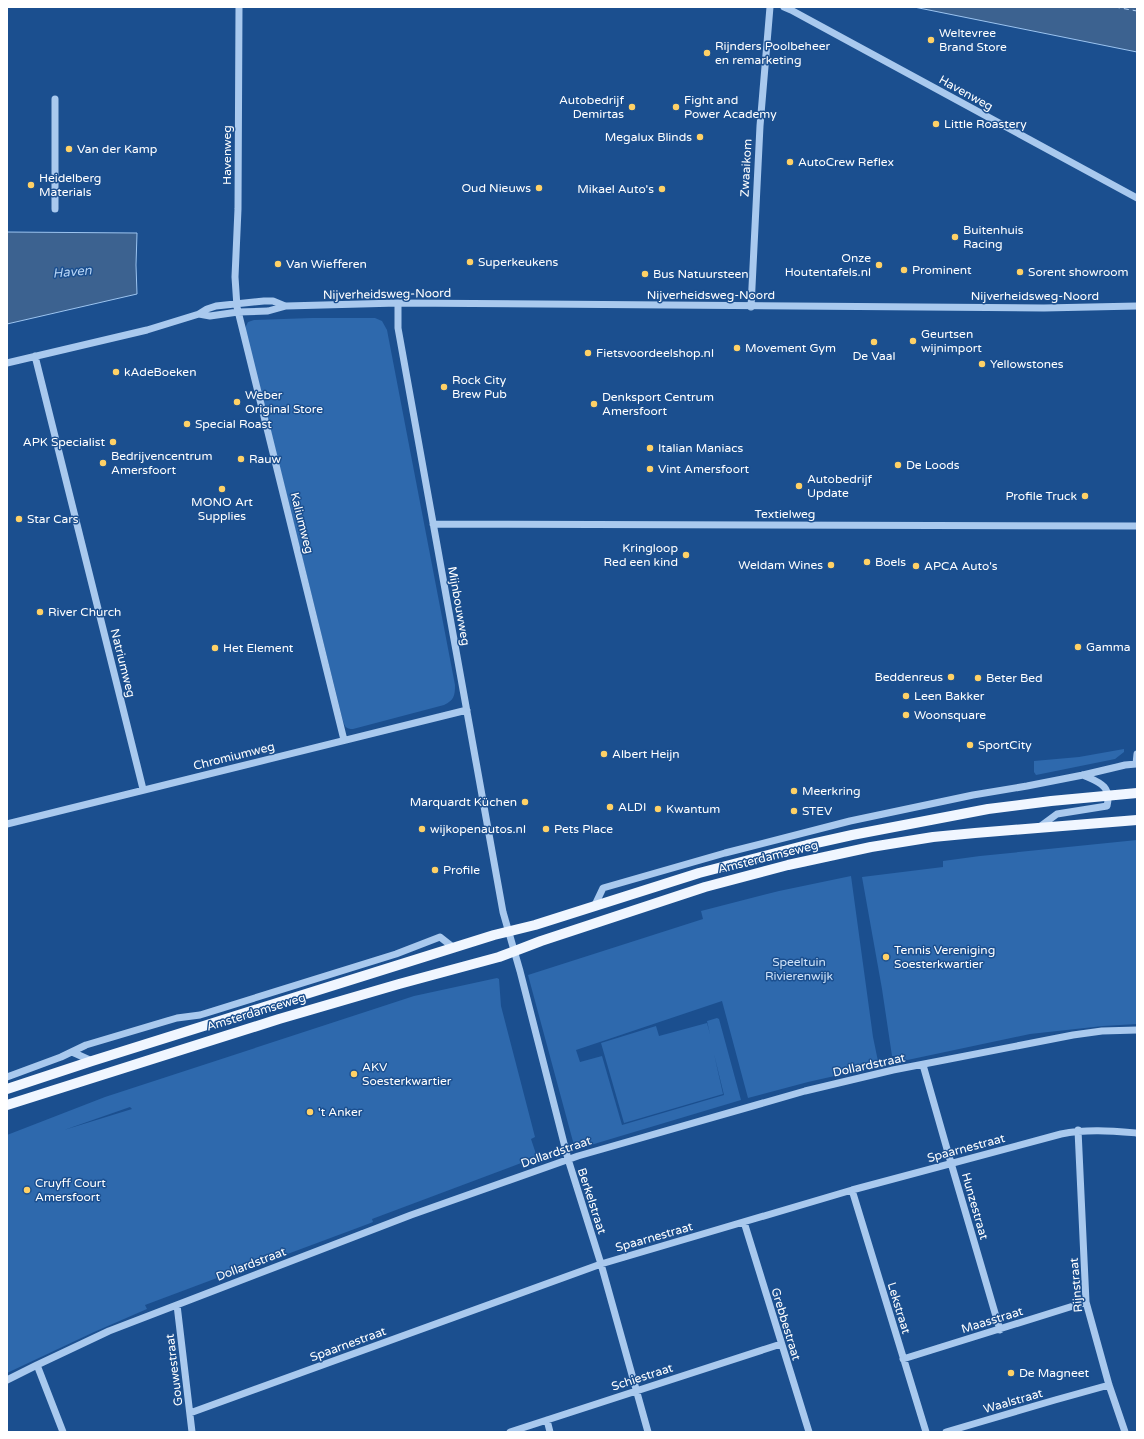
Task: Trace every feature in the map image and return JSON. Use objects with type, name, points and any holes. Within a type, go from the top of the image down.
[{"type":"main road","name":"Amsterdamseweg","points":[[7,1089],[454,948],[594,907],[699,873],[852,835],[988,809],[1051,801],[1137,793]]},
{"type":"main road","name":"Amsterdamseweg","points":[[7,1105],[279,1019],[499,957],[541,941],[705,886],[788,865],[872,847],[933,837],[1137,820]]},
{"type":"street","name":"Havenweg","points":[[238,312],[236,303],[235,277],[238,210],[240,7]]},
{"type":"street","name":"Zwaaikom","points":[[751,307],[758,154],[770,7]]},
{"type":"street","name":"Havenweg","points":[[784,7],[1137,198]]},
{"type":"street","points":[[55,99],[55,209]]},
{"type":"street","name":"Nijverheidsweg-Noord","points":[[7,363],[147,330],[199,314],[216,306],[236,303],[273,301],[286,306]]},
{"type":"street","name":"Nijverheidsweg-Noord","points":[[199,314],[210,316],[238,312],[268,311],[286,306],[398,304],[1044,308],[1137,306]]},
{"type":"street","name":"Mijnbouwweg","points":[[398,304],[398,328],[503,912],[508,932]]},
{"type":"street","name":"Kaliumweg","points":[[238,312],[344,740]]},
{"type":"street","name":"Natriumweg","points":[[35,356],[143,789]]},
{"type":"street","name":"Textielweg","points":[[434,524],[1137,526]]},
{"type":"street","name":"Chromiumweg","points":[[7,824],[143,789],[467,710]]},
{"type":"street","points":[[1136,764],[1137,754]]},
{"type":"street","name":"Amsterdamseweg","points":[[594,907],[603,888],[726,853],[873,816],[973,795],[1027,786],[1136,764]]},
{"type":"street","points":[[1038,828],[1057,814],[1107,806],[1107,790],[1102,784],[1083,775]]},
{"type":"street","points":[[508,932],[514,951]]},
{"type":"street","name":"Amsterdamseweg","points":[[7,1077],[61,1057],[86,1045],[177,1018],[200,1015],[230,1006],[396,954],[440,938],[454,948]]},
{"type":"street","name":"Berkelstraat","points":[[514,951],[568,1159],[601,1264],[648,1432]]},
{"type":"street","name":"Dollardstraat","points":[[7,1380],[109,1331],[412,1215],[568,1159],[791,1094],[893,1070],[1072,1035],[1102,1031],[1137,1030]]},
{"type":"street","points":[[72,1052],[92,1061]]},
{"type":"street","name":"Hunzestraat","points":[[924,1064],[950,1163],[1000,1330]]},
{"type":"street","name":"Spaarnestraat","points":[[190,1413],[601,1264],[852,1190],[1078,1130],[1137,1134]]},
{"type":"street","name":"Rijnstraat","points":[[1078,1130],[1086,1302],[1109,1385],[1125,1432]]},
{"type":"street","name":"Lekstraat","points":[[852,1190],[926,1432]]},
{"type":"street","name":"Grebbestraat","points":[[744,1222],[809,1432]]},
{"type":"street","name":"Maasstraat","points":[[903,1359],[1086,1302]]},
{"type":"street","name":"Gouwestraat","points":[[177,1305],[192,1432]]},
{"type":"street","name":"Schiestraat","points":[[510,1432],[781,1344]]},
{"type":"street","points":[[38,1365],[63,1432]]},
{"type":"street","name":"Waalstraat","points":[[946,1432],[1109,1385]]},
{"type":"street","points":[[547,1420],[550,1432]]},
{"type":"green space","points":[[375,318],[382,321],[387,330],[455,685],[453,697],[444,705],[353,729],[349,729],[344,725],[245,328],[248,322],[254,320]]},
{"type":"green space","points":[[1124,749],[1124,752],[1115,759],[1036,775],[1034,772],[1034,761],[1079,757]]},
{"type":"green space","points":[[1137,840],[1137,1024],[1030,1034],[898,1062],[897,1056],[892,1056],[882,989],[862,877],[943,867],[943,861],[980,856]]},
{"type":"green space","name":"Speeltuin Rivierenwijk","points":[[851,876],[873,1037],[879,1066],[808,1082],[748,1098],[722,1001],[576,1050],[580,1062],[602,1056],[622,1125],[724,1095],[714,1054],[723,1094],[624,1123],[601,1043],[656,1026],[659,1036],[707,1023],[710,1034],[707,1021],[717,1018],[719,1019],[741,1100],[575,1149],[528,975],[703,919],[701,911],[779,891]]},
{"type":"green space","points":[[497,978],[499,979],[501,1006],[535,1137],[531,1139],[537,1157],[372,1219],[373,1222],[368,1224],[218,1280],[217,1278],[145,1305],[147,1309],[7,1373],[7,1135],[105,1097],[414,996]],"holes":[[[130,1107],[132,1109],[64,1130]]]},
{"type":"water","points":[[914,7],[1137,7],[1137,52]]},
{"type":"water","name":"Haven","points":[[7,232],[137,233],[137,294],[7,324]]},
{"type":"ferry route","points":[[1115,7],[1137,11]]},
{"type":"place","name":"Weltevree Brand Store","points":[[931,40]]},
{"type":"place","name":"Rijnders Poolbeheer en remarketing","points":[[707,53]]},
{"type":"place","name":"Autobedrijf Demirtas","points":[[632,107]]},
{"type":"place","name":"Fight and Power Academy","points":[[676,107]]},
{"type":"place","name":"Little Roastery","points":[[936,124]]},
{"type":"place","name":"Megalux Blinds","points":[[700,137]]},
{"type":"place","name":"Van der Kamp","points":[[69,149]]},
{"type":"place","name":"AutoCrew Reflex","points":[[790,162]]},
{"type":"place","name":"Heidelberg Materials","points":[[31,185]]},
{"type":"place","name":"Oud Nieuws","points":[[539,188]]},
{"type":"place","name":"Mikael Auto's","points":[[662,189]]},
{"type":"place","name":"Buitenhuis Racing","points":[[955,237]]},
{"type":"place","name":"Superkeukens","points":[[470,262]]},
{"type":"place","name":"Van Wiefferen","points":[[278,264]]},
{"type":"place","name":"Onze Houtentafels.nl","points":[[879,265]]},
{"type":"place","name":"Prominent","points":[[904,270]]},
{"type":"place","name":"Sorent showroom","points":[[1020,272]]},
{"type":"place","name":"Bus Natuursteen","points":[[645,274]]},
{"type":"place","name":"Geurtsen wijnimport","points":[[913,341]]},
{"type":"place","name":"De Vaal","points":[[874,342]]},
{"type":"place","name":"Movement Gym","points":[[737,348]]},
{"type":"place","name":"Fietsvoordeelshop.nl","points":[[588,353]]},
{"type":"place","name":"Yellowstones","points":[[982,364]]},
{"type":"place","name":"kAdeBoeken","points":[[116,372]]},
{"type":"place","name":"Rock City Brew Pub","points":[[444,387]]},
{"type":"place","name":"Weber Original Store","points":[[237,402]]},
{"type":"place","name":"Denksport Centrum Amersfoort","points":[[594,404]]},
{"type":"place","name":"Special Roast","points":[[187,424]]},
{"type":"place","name":"APK Specialist","points":[[113,442]]},
{"type":"place","name":"Italian Maniacs","points":[[650,448]]},
{"type":"place","name":"Rauw","points":[[241,459]]},
{"type":"place","name":"Bedrijvencentrum Amersfoort","points":[[103,463]]},
{"type":"place","name":"De Loods","points":[[898,465]]},
{"type":"place","name":"Vint Amersfoort","points":[[650,469]]},
{"type":"place","name":"Autobedrijf Update","points":[[799,486]]},
{"type":"place","name":"MONO Art Supplies","points":[[222,489]]},
{"type":"place","name":"Profile Truck","points":[[1085,496]]},
{"type":"place","name":"Star Cars","points":[[19,519]]},
{"type":"place","name":"Kringloop Red een kind","points":[[686,555]]},
{"type":"place","name":"Boels","points":[[867,562]]},
{"type":"place","name":"Weldam Wines","points":[[831,565]]},
{"type":"place","name":"APCA Auto's","points":[[916,566]]},
{"type":"place","name":"River Church","points":[[40,612]]},
{"type":"place","name":"Gamma","points":[[1078,647]]},
{"type":"place","name":"Het Element","points":[[215,648]]},
{"type":"place","name":"Beddenreus","points":[[951,677]]},
{"type":"place","name":"Beter Bed","points":[[978,678]]},
{"type":"place","name":"Leen Bakker","points":[[906,696]]},
{"type":"place","name":"Woonsquare","points":[[906,715]]},
{"type":"place","name":"SportCity","points":[[970,745]]},
{"type":"place","name":"Albert Heijn","points":[[604,754]]},
{"type":"place","name":"Meerkring","points":[[794,791]]},
{"type":"place","name":"Marquardt Küchen","points":[[525,802]]},
{"type":"place","name":"ALDI","points":[[610,807]]},
{"type":"place","name":"Kwantum","points":[[658,809]]},
{"type":"place","name":"STEV","points":[[794,811]]},
{"type":"place","name":"wijkopenautos.nl","points":[[422,829]]},
{"type":"place","name":"Pets Place","points":[[546,829]]},
{"type":"place","name":"Profile","points":[[435,870]]},
{"type":"place","name":"Tennis Vereniging Soesterkwartier","points":[[886,957]]},
{"type":"place","name":"AKV Soesterkwartier","points":[[354,1074]]},
{"type":"place","name":"'t Anker","points":[[310,1112]]},
{"type":"place","name":"Cruyff Court Amersfoort","points":[[27,1190]]},
{"type":"place","name":"De Magneet","points":[[1011,1373]]}]
